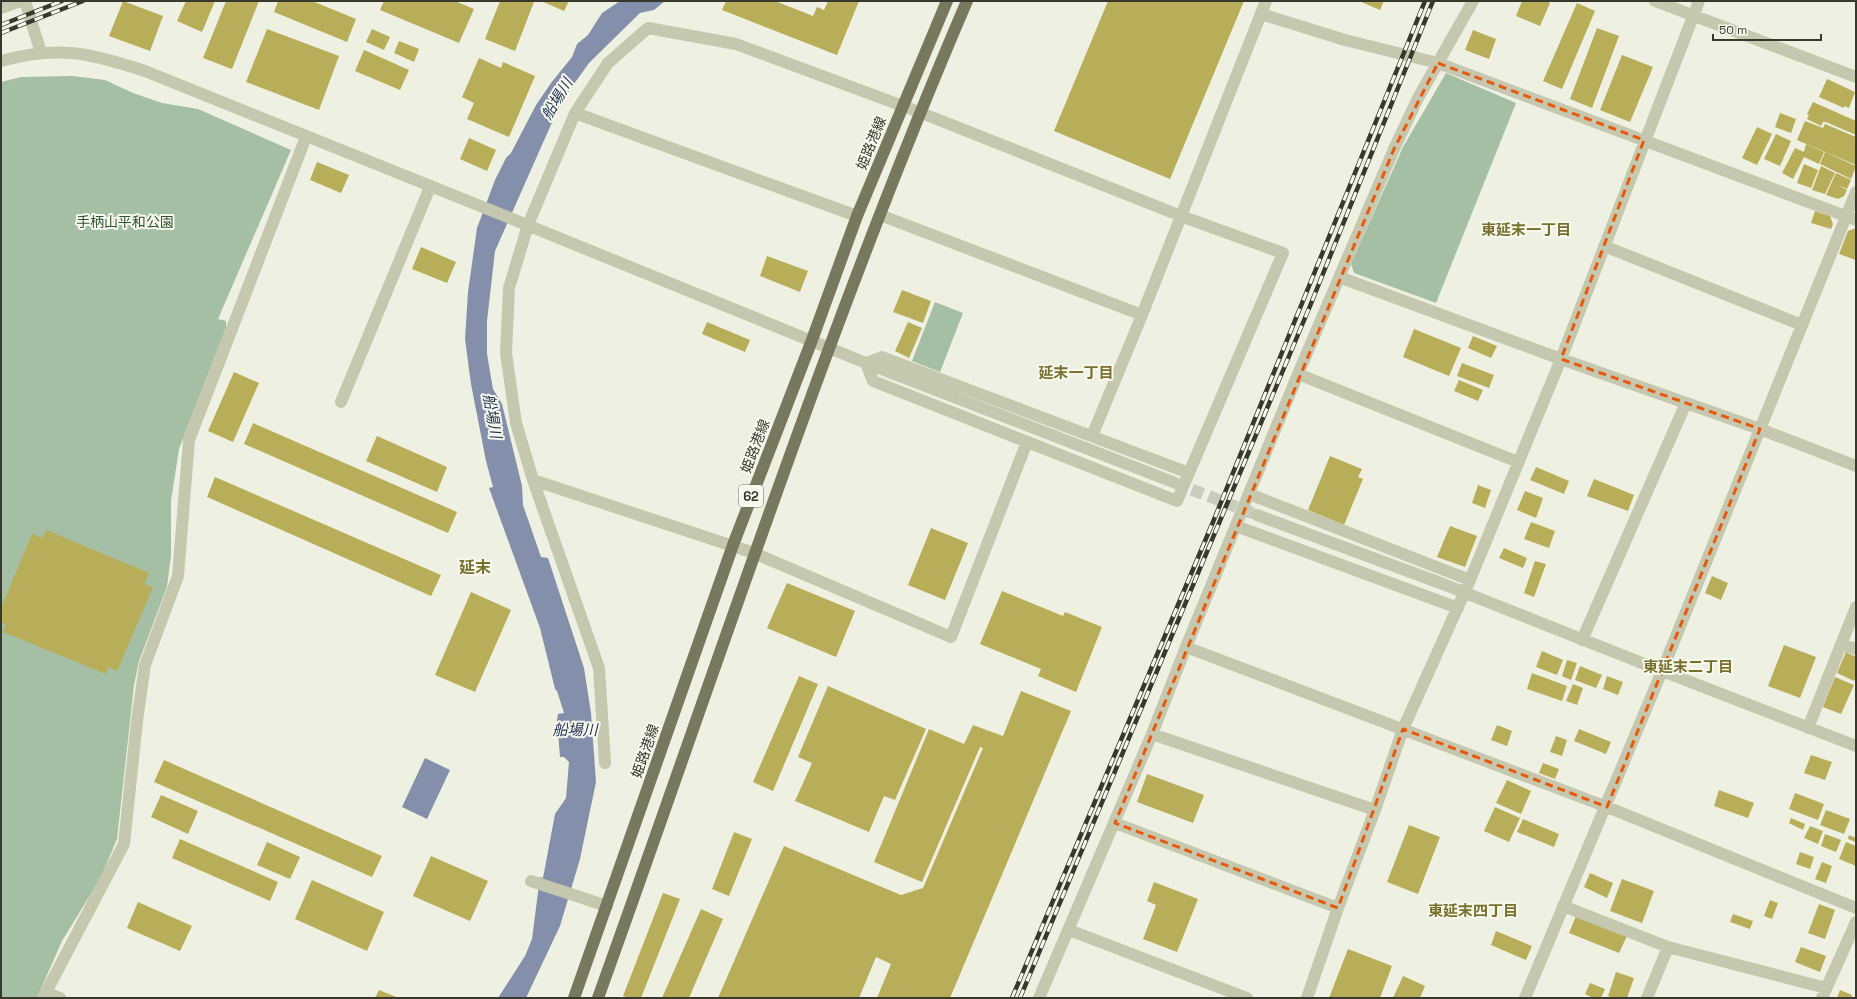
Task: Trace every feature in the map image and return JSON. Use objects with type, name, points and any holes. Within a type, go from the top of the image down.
[{"type":"main road","name":"姫路港線","points":[[574,998],[732,545],[812,340],[858,216],[947,1]]},
{"type":"main road","name":"62","points":[[598,998],[670,798],[754,553],[919,112],[967,1]]},
{"type":"street","points":[[1,8],[20,1]]},
{"type":"street","points":[[25,1],[42,53]]},
{"type":"street","points":[[1092,436],[1142,315],[1266,1]]},
{"type":"street","points":[[1039,998],[1152,734],[1298,374],[1415,104],[1473,1]]},
{"type":"street","points":[[1655,1],[1693,14],[1856,78]]},
{"type":"street","points":[[1307,998],[1338,908],[1375,810],[1402,729],[1465,593],[1561,359],[1644,140],[1699,1]]},
{"type":"street","points":[[1261,14],[1345,40],[1438,63],[1851,218]]},
{"type":"street","points":[[605,763],[599,668],[532,480],[516,423],[506,353],[510,288],[528,225],[575,113],[608,63],[648,28],[736,44],[902,107],[919,112],[1181,216],[1282,253],[1188,473],[1178,501],[873,381],[866,364]]},
{"type":"street","points":[[1,61],[42,53],[77,52],[118,62],[212,98],[430,187],[528,225],[812,340],[866,364],[1173,482]]},
{"type":"street","points":[[575,113],[858,216]]},
{"type":"street","points":[[60,998],[44,995],[124,844],[137,721],[145,665],[178,576],[189,440],[306,137]]},
{"type":"street","points":[[341,402],[430,187]]},
{"type":"street","points":[[1525,998],[1563,906],[1607,807],[1802,324],[1851,218],[1856,192]]},
{"type":"street","points":[[880,215],[1142,315]]},
{"type":"street","points":[[1604,246],[1802,324]]},
{"type":"street","points":[[1340,277],[1561,359],[1855,462]]},
{"type":"street","points":[[866,364],[882,358],[1188,473]]},
{"type":"street","points":[[1298,374],[1518,462]]},
{"type":"street","points":[[1582,640],[1686,403]]},
{"type":"street","points":[[532,480],[754,553],[951,637],[1026,442]]},
{"type":"street","points":[[1249,494],[1470,580]]},
{"type":"street","points":[[1257,515],[1465,593],[1662,672],[1856,746]]},
{"type":"street","points":[[1236,526],[1458,608]]},
{"type":"street","points":[[1808,728],[1856,607]]},
{"type":"street","points":[[1842,644],[1856,649]]},
{"type":"street","points":[[1186,647],[1607,807],[1856,908]]},
{"type":"street","points":[[1152,734],[1375,810]]},
{"type":"street","points":[[1115,823],[1338,908]]},
{"type":"street","points":[[531,880],[607,906]]},
{"type":"street","points":[[1563,906],[1668,947],[1824,993],[1856,922]]},
{"type":"street","points":[[1069,930],[1247,998]]},
{"type":"street","points":[[1647,998],[1668,947]]},
{"type":"highlighted area","points":[[1438,63],[1644,140],[1561,359],[1760,429],[1607,807],[1403,729],[1338,908],[1115,823],[1394,149]]},
{"type":"green space","points":[[1446,73],[1516,103],[1436,303],[1354,273],[1351,264],[1403,147]]},
{"type":"green space","name":"手柄山平和公園","points":[[72,76],[105,80],[133,93],[162,103],[198,109],[291,150],[218,319],[226,321],[226,328],[179,449],[171,501],[171,555],[167,587],[139,661],[134,685],[117,839],[100,879],[62,941],[37,998],[1,998],[1,82],[21,77]]},
{"type":"green space","points":[[935,302],[963,313],[940,372],[912,361]]},
{"type":"water","name":"船場川","points":[[620,1],[665,1],[654,10],[640,13],[589,63],[561,102],[495,251],[487,321],[487,354],[493,389],[502,404],[522,486],[523,505],[541,557],[548,558],[584,668],[591,713],[596,782],[580,859],[560,926],[526,998],[498,998],[525,956],[532,939],[540,877],[543,878],[555,814],[566,798],[569,762],[564,757],[560,757],[557,720],[558,714],[564,713],[555,689],[540,628],[489,488],[493,487],[486,461],[471,384],[465,339],[468,292],[477,228],[495,180],[506,158],[511,153],[536,105],[572,57],[577,44],[588,35],[602,13]]},
{"type":"water","points":[[425,758],[450,770],[427,819],[402,807]]},
{"type":"building","points":[[123,1],[163,16],[150,51],[109,36]]},
{"type":"building","points":[[186,1],[215,1],[202,32],[177,21]]},
{"type":"building","points":[[226,1],[259,1],[232,69],[203,58]]},
{"type":"building","points":[[278,1],[312,1],[356,19],[347,42],[274,12]]},
{"type":"building","points":[[384,1],[455,1],[474,9],[459,43],[380,10]]},
{"type":"building","points":[[500,1],[534,2],[515,51],[485,39]]},
{"type":"building","points":[[541,1],[569,1],[564,11]]},
{"type":"building","points":[[726,1],[775,1],[813,16],[817,7],[824,10],[828,1],[859,1],[837,55],[722,10]]},
{"type":"building","points":[[1108,1],[1244,1],[1170,179],[1054,131]]},
{"type":"building","points":[[1359,1],[1384,1],[1380,10]]},
{"type":"building","points":[[1522,1],[1546,1],[1550,3],[1540,26],[1516,16]]},
{"type":"building","points":[[1577,3],[1595,11],[1562,89],[1543,81]]},
{"type":"building","points":[[1597,28],[1619,36],[1592,108],[1570,99]]},
{"type":"building","points":[[267,29],[339,56],[319,110],[246,82]]},
{"type":"building","points":[[372,29],[390,37],[384,50],[366,42]]},
{"type":"building","points":[[1473,30],[1496,39],[1489,59],[1465,50]]},
{"type":"building","points":[[399,41],[419,49],[414,62],[394,53]]},
{"type":"building","points":[[364,50],[409,70],[400,90],[355,71]]},
{"type":"building","points":[[1622,55],[1653,67],[1630,122],[1600,110]]},
{"type":"building","points":[[479,58],[501,68],[503,62],[535,76],[509,137],[467,119],[474,103],[462,97]]},
{"type":"building","points":[[1827,79],[1855,92],[1849,108],[1844,106],[1844,108],[1819,97]]},
{"type":"building","points":[[1813,102],[1856,121],[1856,135],[1826,122],[1823,122],[1821,126],[1807,119],[1809,115],[1807,114]]},
{"type":"building","points":[[1780,113],[1796,119],[1791,133],[1775,127]]},
{"type":"building","points":[[1805,121],[1823,128],[1825,124],[1856,137],[1856,165],[1797,140]]},
{"type":"building","points":[[1757,127],[1772,134],[1757,165],[1742,158]]},
{"type":"building","points":[[1776,134],[1791,141],[1780,166],[1764,159]]},
{"type":"building","points":[[469,138],[496,150],[487,171],[460,159]]},
{"type":"building","points":[[1806,144],[1824,152],[1819,164],[1804,157],[1793,179],[1782,173],[1795,148],[1804,152]]},
{"type":"building","points":[[1825,152],[1856,166],[1851,179],[1820,164]]},
{"type":"building","points":[[317,162],[349,175],[341,193],[310,180]]},
{"type":"building","points":[[1804,164],[1818,170],[1811,188],[1797,183]]},
{"type":"building","points":[[1821,166],[1835,173],[1825,194],[1812,190]]},
{"type":"building","points":[[1836,173],[1851,180],[1847,189],[1837,185],[1847,190],[1844,196],[1838,199],[1826,195]]},
{"type":"building","points":[[1815,211],[1830,216],[1833,224],[1831,229],[1811,223]]},
{"type":"building","points":[[1856,228],[1856,260],[1839,254],[1848,231]]},
{"type":"building","points":[[421,247],[456,262],[447,283],[412,269]]},
{"type":"building","points":[[767,256],[808,271],[800,292],[760,276]]},
{"type":"building","points":[[902,290],[931,301],[923,323],[893,312]]},
{"type":"building","points":[[707,322],[750,340],[745,352],[702,334]]},
{"type":"building","points":[[908,322],[922,328],[909,358],[895,351]]},
{"type":"building","points":[[1414,329],[1461,348],[1449,376],[1403,357]]},
{"type":"building","points":[[1473,336],[1497,346],[1491,358],[1468,348]]},
{"type":"building","points":[[1462,363],[1494,375],[1489,388],[1457,376]]},
{"type":"building","points":[[234,372],[259,383],[233,442],[208,431]]},
{"type":"building","points":[[1459,380],[1483,390],[1478,401],[1454,391]]},
{"type":"building","points":[[253,423],[457,512],[448,533],[244,444]]},
{"type":"building","points":[[377,436],[447,467],[437,492],[366,461]]},
{"type":"building","points":[[1330,456],[1362,469],[1358,477],[1363,479],[1344,525],[1308,510]]},
{"type":"building","points":[[1536,467],[1569,481],[1564,494],[1530,480]]},
{"type":"building","points":[[215,477],[441,575],[431,596],[207,497]]},
{"type":"building","points":[[1594,479],[1634,495],[1628,511],[1587,496]]},
{"type":"building","points":[[1478,485],[1491,490],[1485,508],[1472,503]]},
{"type":"building","points":[[1525,491],[1543,498],[1536,518],[1517,510]]},
{"type":"building","points":[[1531,522],[1555,531],[1549,548],[1524,539]]},
{"type":"building","points":[[1450,526],[1477,536],[1465,567],[1437,557]]},
{"type":"building","points":[[931,528],[968,543],[945,600],[908,585]]},
{"type":"building","points":[[46,530],[149,573],[144,584],[153,587],[117,671],[108,667],[106,674],[3,632],[6,625],[1,622],[1,608],[32,534],[43,538]]},
{"type":"building","points":[[1504,548],[1527,558],[1523,568],[1499,558]]},
{"type":"building","points":[[1535,561],[1546,564],[1534,597],[1524,593]]},
{"type":"building","points":[[1712,576],[1728,583],[1721,600],[1705,593]]},
{"type":"building","points":[[787,583],[855,611],[836,657],[767,628]]},
{"type":"building","points":[[1002,591],[1063,616],[1065,612],[1102,627],[1076,692],[1038,676],[1041,669],[980,644]]},
{"type":"building","points":[[471,592],[511,610],[475,692],[435,675]]},
{"type":"building","points":[[1784,645],[1816,657],[1800,698],[1768,686]]},
{"type":"building","points":[[1542,651],[1563,660],[1557,675],[1536,667]]},
{"type":"building","points":[[1846,652],[1856,657],[1856,677],[1854,681],[1837,673]]},
{"type":"building","points":[[1567,660],[1577,663],[1571,680],[1562,676]]},
{"type":"building","points":[[1580,666],[1602,675],[1596,688],[1575,680]]},
{"type":"building","points":[[1532,673],[1567,686],[1562,701],[1527,689]]},
{"type":"building","points":[[799,676],[818,684],[773,791],[753,782]]},
{"type":"building","points":[[1607,676],[1623,682],[1618,695],[1603,689]]},
{"type":"building","points":[[1835,677],[1854,685],[1841,714],[1823,707]]},
{"type":"building","points":[[1573,684],[1583,688],[1577,705],[1566,701]]},
{"type":"building","points":[[828,686],[926,729],[895,800],[884,796],[869,832],[795,801],[812,763],[798,757]]},
{"type":"building","points":[[1021,691],[1071,711],[950,998],[877,998],[891,964],[876,957],[859,998],[718,998],[784,846],[901,895],[923,888],[983,748],[980,747],[922,882],[874,862],[929,729],[964,744],[973,725],[1003,736]]},
{"type":"building","points":[[1497,725],[1512,731],[1507,746],[1491,740]]},
{"type":"building","points":[[1579,729],[1611,742],[1606,754],[1574,741]]},
{"type":"building","points":[[1556,736],[1567,740],[1562,756],[1550,752]]},
{"type":"building","points":[[1811,755],[1832,762],[1825,780],[1804,773]]},
{"type":"building","points":[[164,760],[382,856],[372,877],[154,782]]},
{"type":"building","points":[[1543,763],[1559,769],[1555,779],[1539,773]]},
{"type":"building","points":[[1147,774],[1204,795],[1193,823],[1137,802]]},
{"type":"building","points":[[1507,780],[1531,791],[1521,814],[1496,803]]},
{"type":"building","points":[[1719,790],[1754,803],[1748,818],[1714,806]]},
{"type":"building","points":[[1795,793],[1824,804],[1818,820],[1789,809]]},
{"type":"building","points":[[161,795],[198,811],[188,834],[151,817]]},
{"type":"building","points":[[1495,807],[1520,818],[1509,842],[1484,831]]},
{"type":"building","points":[[1826,810],[1850,819],[1844,834],[1820,825]]},
{"type":"building","points":[[1791,818],[1805,824],[1803,830],[1789,823]]},
{"type":"building","points":[[1523,819],[1559,834],[1554,847],[1517,832]]},
{"type":"building","points":[[1409,825],[1440,837],[1418,894],[1387,882]]},
{"type":"building","points":[[1810,826],[1823,831],[1818,844],[1804,838]]},
{"type":"building","points":[[734,832],[752,839],[729,896],[712,889]]},
{"type":"building","points":[[1825,834],[1841,840],[1836,852],[1821,846]]},
{"type":"building","points":[[1849,835],[1856,838],[1856,842],[1848,839]]},
{"type":"building","points":[[180,839],[278,882],[270,901],[172,858]]},
{"type":"building","points":[[267,842],[300,857],[290,879],[257,865]]},
{"type":"building","points":[[1846,842],[1856,846],[1856,866],[1839,859]]},
{"type":"building","points":[[1800,852],[1814,857],[1810,869],[1796,864]]},
{"type":"building","points":[[431,856],[488,881],[470,921],[413,896]]},
{"type":"building","points":[[1822,862],[1832,866],[1826,883],[1815,879]]},
{"type":"building","points":[[1590,873],[1613,883],[1607,898],[1584,887]]},
{"type":"building","points":[[1622,879],[1654,891],[1642,923],[1610,911]]},
{"type":"building","points":[[312,880],[384,912],[367,951],[295,919]]},
{"type":"building","points":[[1154,882],[1198,899],[1177,952],[1143,939],[1156,905],[1147,901]]},
{"type":"building","points":[[663,893],[680,899],[641,998],[629,998],[623,996]]},
{"type":"building","points":[[1770,900],[1778,903],[1772,919],[1764,916]]},
{"type":"building","points":[[138,902],[192,926],[180,951],[127,928]]},
{"type":"building","points":[[1819,904],[1835,910],[1825,939],[1808,933]]},
{"type":"building","points":[[701,909],[723,919],[689,998],[662,998]]},
{"type":"building","points":[[1733,914],[1753,921],[1750,929],[1730,922]]},
{"type":"building","points":[[1576,916],[1627,936],[1619,953],[1569,933]]},
{"type":"building","points":[[1496,931],[1532,946],[1526,960],[1491,945]]},
{"type":"building","points":[[1801,947],[1826,956],[1820,972],[1795,962]]},
{"type":"building","points":[[1348,949],[1392,966],[1380,998],[1329,998]]},
{"type":"building","points":[[1616,972],[1634,978],[1627,998],[1613,998],[1608,996]]},
{"type":"building","points":[[1403,976],[1425,986],[1420,998],[1393,998]]},
{"type":"building","points":[[1590,983],[1605,989],[1601,998],[1593,998],[1585,994]]},
{"type":"building","points":[[379,990],[399,998],[375,998]]},
{"type":"building","points":[[1840,990],[1852,995],[1851,998],[1837,998]]},
{"type":"tunnel","points":[[1175,483],[1257,515]]},
{"type":"railway","points":[[1,25],[62,1]]},
{"type":"railway","points":[[1,33],[83,1]]},
{"type":"railway","points":[[1012,998],[1213,522],[1425,1]]},
{"type":"railway","points":[[1020,998],[1310,306],[1433,1]]},
{"type":"district","name":"東延末一丁目","points":[[1526,230]]},
{"type":"district","name":"延末一丁目","points":[[1076,373]]},
{"type":"district","name":"延末","points":[[475,567]]},
{"type":"district","name":"東延末二丁目","points":[[1688,667]]},
{"type":"district","name":"東延末四丁目","points":[[1473,911]]}]
